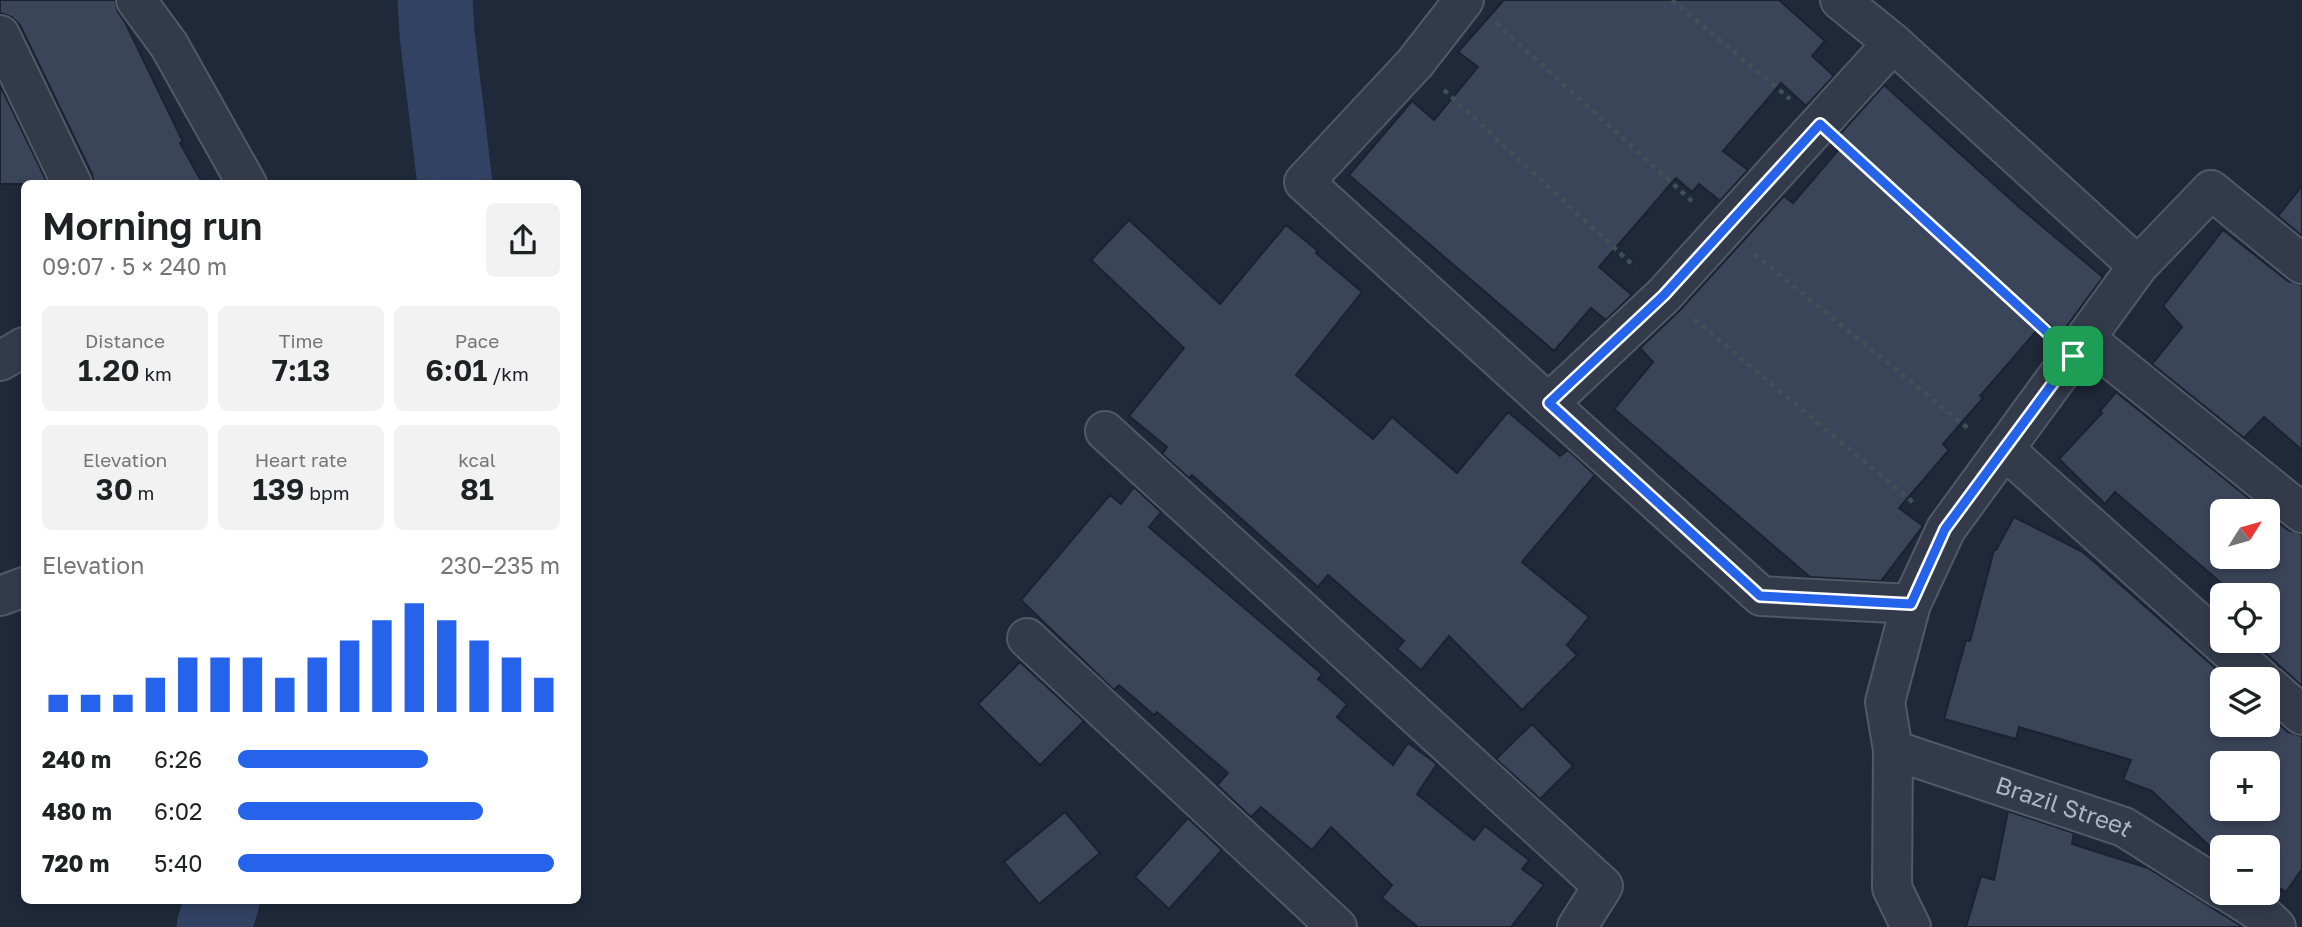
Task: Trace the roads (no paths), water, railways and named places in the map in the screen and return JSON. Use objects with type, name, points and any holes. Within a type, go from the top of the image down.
[{"type":"street","points":[[136,0],[169,45],[245,180]]},
{"type":"street","points":[[1464,0],[1415,63],[1304,181],[1760,596],[1911,604]]},
{"type":"street","points":[[1840,0],[1893,43],[2138,266]]},
{"type":"street","points":[[0,36],[70,180]]},
{"type":"street","points":[[1549,403],[1664,295],[1893,43]]},
{"type":"street","points":[[1911,927],[1892,888],[1892,750],[1885,702],[1911,604],[1945,529],[2138,266],[2211,190],[2302,264]]},
{"type":"street","points":[[2079,348],[2302,513]]},
{"type":"street","points":[[0,361],[21,350]]},
{"type":"street","points":[[1105,431],[1603,886],[1577,927]]},
{"type":"street","points":[[2004,449],[2248,667]]},
{"type":"street","points":[[0,596],[21,588]]},
{"type":"street","points":[[1027,638],[1336,927]]},
{"type":"street","points":[[2280,696],[2302,715]]},
{"type":"street","name":"Brazil Street","points":[[1892,750],[2124,827],[2210,881]]},
{"type":"street","points":[[2249,905],[2276,927]]},
{"type":"waterway","points":[[435,0],[455,180]]},
{"type":"waterway","points":[[214,927],[221,904]]}]
